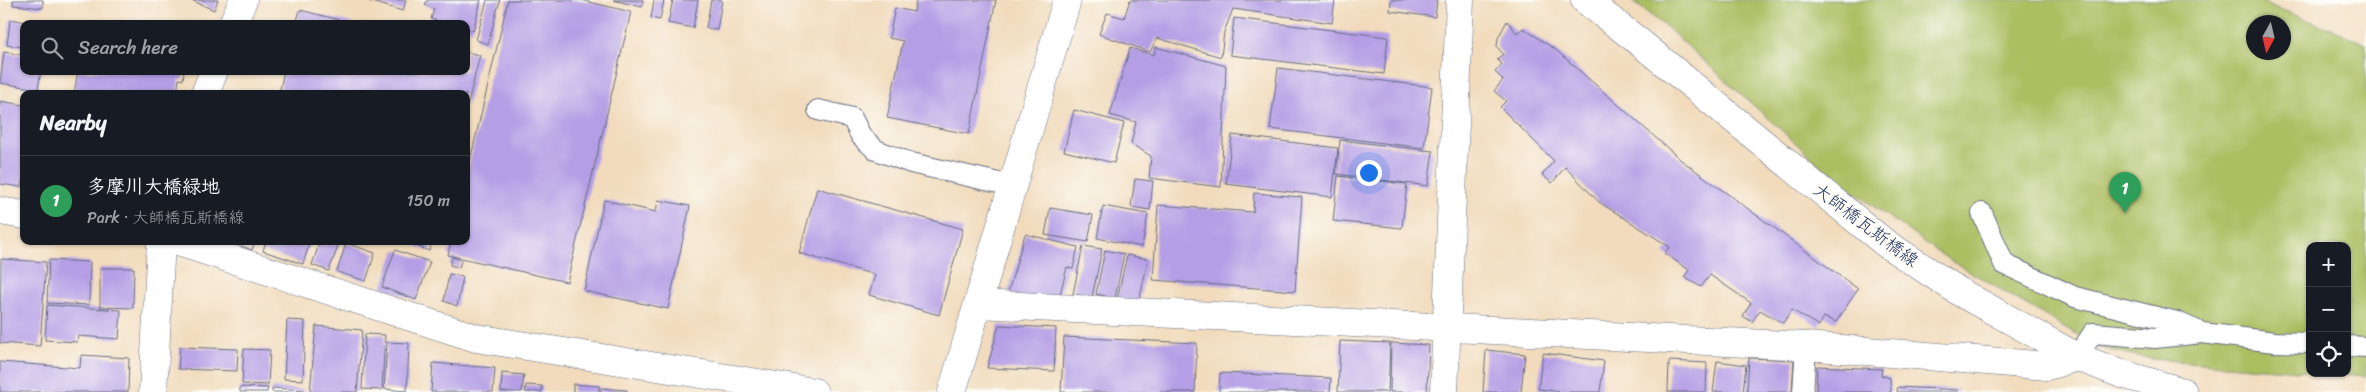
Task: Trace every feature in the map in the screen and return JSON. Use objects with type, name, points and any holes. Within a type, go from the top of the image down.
[{"type":"street","points":[[235,20],[243,0]]},
{"type":"street","points":[[952,392],[1067,0]]},
{"type":"street","points":[[1444,392],[1460,0]]},
{"type":"street","name":"大師橋瓦斯橋線","points":[[1584,0],[1638,41],[1885,243],[1963,294],[2076,357],[2119,373],[2183,392]]},
{"type":"street","points":[[207,90],[212,75]]},
{"type":"street","points":[[0,211],[20,214]]},
{"type":"street","points":[[153,392],[161,245]]},
{"type":"street","points":[[187,245],[476,338],[814,392]]},
{"type":"street","points":[[978,304],[1806,346],[2047,366],[2076,357]]},
{"type":"lane","points":[[818,110],[852,118],[861,136],[876,150],[911,162],[1012,186]]},
{"type":"lane","points":[[1982,213],[2004,264],[2075,297],[2177,322],[2202,333]]},
{"type":"lane","points":[[2076,357],[2093,333],[2155,338],[2202,333],[2275,342],[2306,343]]},
{"type":"lane","points":[[1803,392],[1806,346]]},
{"type":"lane","points":[[2351,346],[2366,347]]},
{"type":"green space","points":[[1631,0],[2257,0],[2366,43],[2366,376],[2351,375],[2351,242],[2306,242],[2306,372],[2152,359],[2100,348],[1945,257],[1838,181],[1665,26]]},
{"type":"building","points":[[13,0],[43,0],[43,8],[13,5]]},
{"type":"building","points":[[191,0],[218,0],[214,10]]},
{"type":"building","points":[[365,0],[406,0],[403,11]]},
{"type":"building","points":[[427,0],[481,0],[473,31],[470,30],[470,20],[431,19],[434,9],[425,5]]},
{"type":"building","points":[[487,0],[500,0],[488,44],[476,40]]},
{"type":"building","points":[[508,0],[581,0],[631,12],[567,282],[448,255],[450,245],[470,245],[470,161]]},
{"type":"building","points":[[613,0],[643,0],[642,7]]},
{"type":"building","points":[[654,0],[664,0],[660,20],[651,18]]},
{"type":"building","points":[[673,0],[698,0],[693,28],[668,23]]},
{"type":"building","points":[[711,0],[722,0],[717,30],[706,28]]},
{"type":"building","points":[[916,0],[996,0],[969,134],[887,118],[903,41],[889,38],[895,8],[914,12]]},
{"type":"building","points":[[1130,0],[1335,0],[1332,23],[1233,9],[1224,32],[1221,57],[1157,38],[1150,52],[1099,34],[1107,13],[1124,18]]},
{"type":"building","points":[[1391,0],[1437,0],[1435,17],[1390,11]]},
{"type":"building","points":[[300,10],[340,20],[297,20]]},
{"type":"building","points":[[1234,18],[1388,37],[1384,74],[1230,55]]},
{"type":"building","points":[[12,19],[20,21],[20,47],[7,45],[10,21]]},
{"type":"building","points":[[1507,21],[1517,33],[1523,28],[1556,50],[1681,160],[1858,289],[1836,322],[1824,317],[1819,326],[1792,310],[1783,323],[1760,310],[1752,322],[1743,316],[1751,303],[1710,275],[1701,287],[1684,277],[1689,270],[1664,253],[1670,247],[1599,202],[1565,167],[1552,183],[1542,175],[1554,161],[1500,107],[1506,101],[1494,91],[1503,80],[1495,72],[1502,64],[1497,59],[1503,54],[1497,47],[1498,38]]},
{"type":"building","points":[[1156,47],[1226,66],[1221,187],[1149,178],[1151,156],[1131,144],[1136,122],[1110,115],[1130,48],[1154,55]]},
{"type":"building","points":[[4,52],[20,54],[20,75],[40,75],[38,89],[0,83]]},
{"type":"building","points":[[470,53],[480,55],[470,95],[470,90],[280,90],[283,75],[470,75]]},
{"type":"building","points":[[1278,68],[1432,87],[1424,148],[1270,129]]},
{"type":"building","points":[[77,75],[184,75],[183,80],[179,79],[178,90],[75,90]]},
{"type":"building","points":[[0,101],[20,104],[20,187],[0,184]]},
{"type":"building","points":[[1074,110],[1124,123],[1114,163],[1064,151]]},
{"type":"building","points":[[1232,135],[1338,148],[1332,197],[1226,184]]},
{"type":"building","points":[[1340,140],[1433,151],[1428,186],[1336,174]]},
{"type":"building","points":[[1338,176],[1407,184],[1402,228],[1333,221]]},
{"type":"building","points":[[1135,179],[1153,181],[1150,210],[1131,207]]},
{"type":"building","points":[[817,188],[963,229],[939,315],[869,295],[875,275],[799,253]]},
{"type":"building","points":[[1254,193],[1302,197],[1295,291],[1153,280],[1158,205],[1253,212]]},
{"type":"building","points":[[604,200],[656,212],[658,200],[690,206],[668,309],[584,291]]},
{"type":"building","points":[[1103,206],[1148,214],[1142,247],[1097,238]]},
{"type":"building","points":[[1050,208],[1093,215],[1088,242],[1045,235]]},
{"type":"building","points":[[1025,234],[1078,247],[1073,269],[1067,267],[1059,298],[1007,296]]},
{"type":"building","points":[[239,245],[254,245],[252,250]]},
{"type":"building","points":[[265,245],[309,245],[303,264],[263,251]]},
{"type":"building","points":[[319,245],[339,245],[329,271],[312,265]]},
{"type":"building","points":[[345,245],[352,245],[375,253],[366,281],[337,272]]},
{"type":"building","points":[[414,245],[431,245],[429,251]]},
{"type":"building","points":[[1083,246],[1102,249],[1092,298],[1073,294]]},
{"type":"building","points":[[395,250],[430,262],[416,300],[382,287]]},
{"type":"building","points":[[1105,250],[1124,254],[1115,298],[1096,294]]},
{"type":"building","points":[[1127,255],[1148,259],[1139,303],[1117,299]]},
{"type":"building","points":[[452,257],[461,260],[459,268],[450,265]]},
{"type":"building","points":[[1,259],[46,262],[40,346],[0,343]]},
{"type":"building","points":[[49,260],[90,262],[89,305],[47,303]]},
{"type":"building","points":[[100,268],[134,268],[133,308],[100,307]]},
{"type":"building","points":[[449,274],[463,277],[457,306],[444,301]]},
{"type":"building","points":[[47,305],[121,310],[119,339],[78,336],[77,342],[45,340]]},
{"type":"building","points":[[287,320],[305,321],[303,380],[284,379]]},
{"type":"building","points":[[999,325],[1056,328],[1054,371],[987,368]]},
{"type":"building","points":[[316,326],[362,330],[357,392],[310,392]]},
{"type":"building","points":[[365,334],[385,335],[382,390],[362,389]]},
{"type":"building","points":[[1064,337],[1197,343],[1195,392],[1061,392]]},
{"type":"building","points":[[1340,341],[1390,343],[1388,392],[1338,392]]},
{"type":"building","points":[[387,342],[409,343],[407,391],[384,389]]},
{"type":"building","points":[[1391,343],[1429,345],[1427,392],[1390,392]]},
{"type":"building","points":[[180,347],[238,349],[237,371],[178,369]]},
{"type":"building","points":[[244,349],[270,350],[268,385],[242,384]]},
{"type":"building","points":[[1486,350],[1525,354],[1521,392],[1483,392]]},
{"type":"building","points":[[1543,353],[1604,361],[1600,392],[1563,392],[1538,389]]},
{"type":"building","points":[[81,355],[129,358],[128,392],[0,392],[0,362],[80,368]]},
{"type":"building","points":[[1749,358],[1794,360],[1792,392],[1747,392]]},
{"type":"building","points":[[1669,361],[1707,363],[1706,392],[1668,392]]},
{"type":"building","points":[[1717,361],[1746,365],[1743,392],[1713,392]]},
{"type":"building","points":[[433,363],[495,368],[493,392],[431,392]]},
{"type":"building","points":[[1817,366],[1882,369],[1881,375],[1890,378],[1891,392],[1816,392]]},
{"type":"building","points":[[502,373],[524,375],[522,392],[501,392]]},
{"type":"building","points":[[1220,373],[1331,378],[1330,392],[1219,392]]},
{"type":"building","points":[[573,384],[599,386],[599,392],[573,392]]},
{"type":"building","points":[[526,385],[542,386],[542,392],[525,392]]},
{"type":"building","points":[[240,387],[268,388],[267,392],[240,392]]},
{"type":"building","points":[[1898,387],[1958,390],[1958,392],[1897,392]]},
{"type":"building","points":[[272,388],[304,390],[303,392],[272,392]]},
{"type":"building","points":[[601,388],[627,390],[627,392],[601,392]]},
{"type":"place","name":"多摩川大橋緑地","points":[[2125,213]]}]
